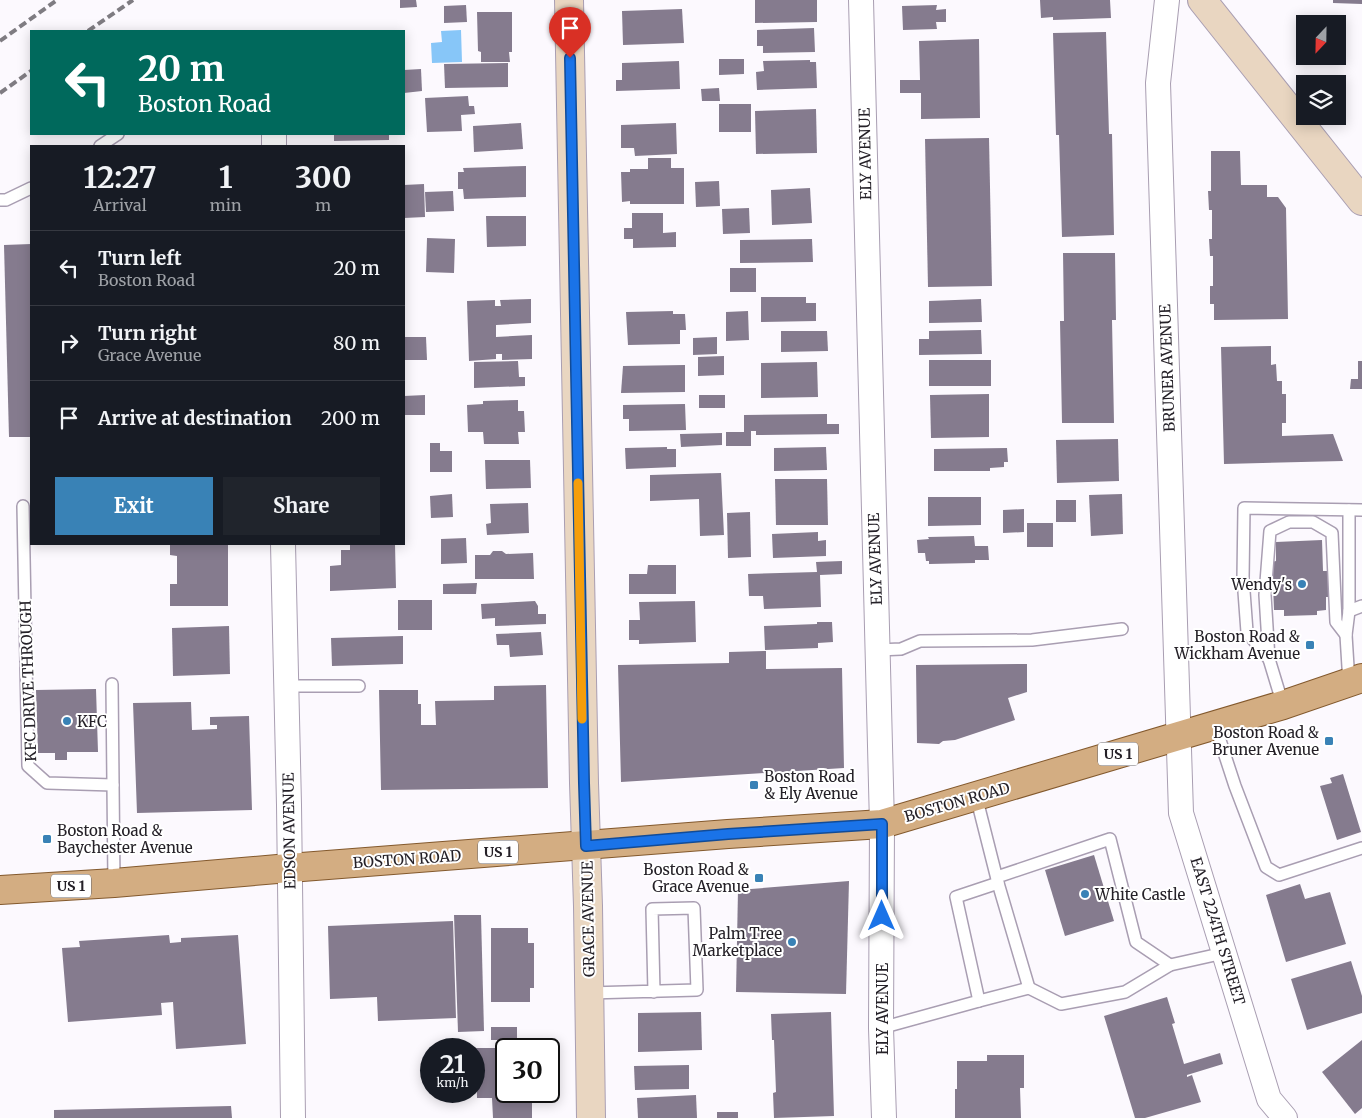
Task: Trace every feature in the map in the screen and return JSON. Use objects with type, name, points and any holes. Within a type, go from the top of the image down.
[{"type":"main road","name":"BOSTON ROAD","points":[[0,890],[114,884],[290,868],[882,824],[1283,705],[1356,680]]},
{"type":"street","name":"GRACE AVENUE","points":[[569,0],[591,1118]]},
{"type":"street","name":"ELY AVENUE","points":[[861,0],[882,824],[881,1028],[884,1118]]},
{"type":"street","name":"BRUNER AVENUE","points":[[1167,0],[1158,83],[1178,736]]},
{"type":"street","points":[[1202,0],[1362,201]]},
{"type":"street","name":"EDSON AVENUE","points":[[282,545],[290,868],[293,1118]]},
{"type":"street","name":"EAST 224TH STREET","points":[[1178,736],[1181,813],[1269,1100],[1285,1118]]},
{"type":"lane","points":[[102,145],[116,135]]},
{"type":"lane","points":[[0,200],[6,200],[30,188]]},
{"type":"lane","name":"KFC DRIVE THROUGH","points":[[23,506],[28,766],[47,783],[113,785]]},
{"type":"lane","points":[[1269,659],[1247,632],[1244,578],[1244,508],[1362,510]]},
{"type":"lane","points":[[1348,510],[1349,611],[1346,635],[1356,680]]},
{"type":"lane","points":[[1283,705],[1269,659],[1265,595],[1270,531],[1289,522],[1313,522],[1332,533],[1336,622],[1346,635]]},
{"type":"lane","points":[[1349,611],[1362,606]]},
{"type":"lane","points":[[878,650],[901,649],[920,641],[1032,640],[1122,629]]},
{"type":"lane","points":[[112,684],[114,884]]},
{"type":"lane","points":[[286,686],[359,686]]},
{"type":"lane","points":[[1216,725],[1235,786],[1266,867],[1280,875],[1362,848]]},
{"type":"lane","points":[[976,796],[1029,988]]},
{"type":"lane","points":[[979,1001],[956,897],[1110,839],[1136,942],[1170,965]]},
{"type":"lane","points":[[589,993],[654,992],[698,990],[694,908],[652,909],[654,992]]},
{"type":"lane","points":[[881,1028],[1029,988],[1061,1004],[1125,992],[1170,965],[1224,953]]},
{"type":"water","points":[[461,30],[462,62],[432,63],[431,43],[442,42],[441,31]]},
{"type":"building","points":[[400,0],[416,0],[417,7],[400,8]]},
{"type":"building","points":[[755,0],[817,0],[817,22],[755,23]]},
{"type":"building","points":[[1040,0],[1110,0],[1111,18],[1053,20],[1053,17],[1041,18]]},
{"type":"building","points":[[1333,0],[1362,0],[1362,4],[1333,3]]},
{"type":"building","points":[[466,5],[467,22],[444,23],[444,6]]},
{"type":"building","points":[[937,5],[936,10],[946,9],[946,22],[936,22],[937,29],[903,30],[902,6]]},
{"type":"building","points":[[682,9],[684,43],[623,45],[622,11]]},
{"type":"building","points":[[477,12],[512,12],[512,52],[509,52],[510,62],[481,62],[481,52],[478,51]]},
{"type":"building","points":[[814,28],[815,52],[763,53],[763,46],[757,46],[757,30]]},
{"type":"building","points":[[1106,32],[1109,134],[1112,134],[1114,235],[1062,237],[1053,33]]},
{"type":"building","points":[[979,39],[980,118],[921,119],[921,93],[900,93],[900,80],[920,80],[919,41]]},
{"type":"building","points":[[719,59],[744,59],[744,74],[719,75]]},
{"type":"building","points":[[810,60],[810,62],[816,62],[817,88],[757,90],[756,72],[764,71],[763,61]]},
{"type":"building","points":[[679,61],[680,89],[616,91],[616,80],[622,80],[622,63]]},
{"type":"building","points":[[508,63],[508,87],[445,88],[444,64]]},
{"type":"building","points":[[421,69],[422,91],[405,93],[405,70]]},
{"type":"building","points":[[719,88],[720,101],[702,101],[701,89]]},
{"type":"building","points":[[468,96],[469,106],[474,106],[475,114],[461,115],[462,131],[427,132],[425,98]]},
{"type":"building","points":[[719,104],[751,104],[751,132],[719,132]]},
{"type":"building","points":[[816,109],[817,153],[756,154],[755,111]]},
{"type":"building","points":[[521,123],[523,149],[474,152],[473,126]]},
{"type":"building","points":[[676,123],[677,154],[635,156],[634,148],[621,148],[621,125]]},
{"type":"building","points":[[334,135],[389,135],[389,140],[334,141]]},
{"type":"building","points":[[989,138],[992,286],[928,287],[925,139]]},
{"type":"building","points":[[1211,151],[1240,151],[1241,185],[1267,185],[1267,197],[1278,197],[1286,208],[1288,319],[1214,320],[1214,304],[1210,304],[1210,286],[1213,286],[1213,256],[1210,256],[1209,239],[1212,239],[1212,210],[1209,210],[1208,191],[1211,191]]},
{"type":"building","points":[[648,158],[671,158],[671,168],[684,168],[684,204],[630,204],[630,201],[622,202],[621,172],[630,172],[630,169],[648,169]]},
{"type":"building","points":[[526,166],[526,197],[464,199],[463,189],[458,189],[458,172],[464,172],[463,168]]},
{"type":"building","points":[[719,181],[720,206],[696,207],[695,182]]},
{"type":"building","points":[[424,184],[425,217],[405,218],[405,185]]},
{"type":"building","points":[[810,188],[812,223],[772,225],[771,190]]},
{"type":"building","points":[[453,191],[454,211],[426,212],[425,192]]},
{"type":"building","points":[[749,208],[750,233],[723,234],[722,209]]},
{"type":"building","points":[[632,213],[663,213],[663,233],[676,232],[676,247],[633,248],[633,239],[624,239],[624,228],[632,228]]},
{"type":"building","points":[[486,216],[526,216],[526,246],[487,247]]},
{"type":"building","points":[[427,238],[455,239],[454,273],[426,272]]},
{"type":"building","points":[[812,239],[813,262],[740,263],[740,240]]},
{"type":"building","points":[[30,244],[30,437],[9,437],[4,245]]},
{"type":"building","points":[[1063,253],[1115,253],[1116,320],[1112,320],[1114,423],[1062,423],[1060,321],[1064,321]]},
{"type":"building","points":[[730,268],[756,268],[756,292],[730,292]]},
{"type":"building","points":[[761,297],[806,297],[806,303],[816,303],[816,321],[761,322]]},
{"type":"building","points":[[531,299],[531,323],[496,325],[496,337],[532,335],[532,359],[502,360],[502,354],[496,354],[496,359],[469,361],[467,301],[495,300],[495,306],[501,306],[500,300]]},
{"type":"building","points":[[981,299],[982,322],[929,323],[929,301]]},
{"type":"building","points":[[673,311],[673,314],[685,314],[686,330],[680,330],[680,344],[628,345],[626,312]]},
{"type":"building","points":[[748,311],[749,340],[726,341],[726,312]]},
{"type":"building","points":[[981,330],[982,354],[919,355],[919,339],[929,339],[929,331]]},
{"type":"building","points":[[781,331],[827,331],[828,351],[781,352]]},
{"type":"building","points":[[405,337],[426,337],[427,360],[405,360]]},
{"type":"building","points":[[717,337],[717,354],[693,355],[693,338]]},
{"type":"building","points":[[1271,346],[1271,365],[1276,364],[1277,381],[1282,381],[1282,394],[1286,394],[1286,423],[1282,423],[1282,436],[1333,434],[1343,461],[1224,464],[1221,347]]},
{"type":"building","points":[[724,356],[724,375],[698,376],[698,357]]},
{"type":"building","points":[[929,360],[991,360],[991,386],[929,386]]},
{"type":"building","points":[[518,361],[519,377],[525,377],[525,386],[474,388],[474,362]]},
{"type":"building","points":[[1358,361],[1362,361],[1362,389],[1350,389],[1351,379],[1358,379]]},
{"type":"building","points":[[817,362],[818,397],[761,398],[761,363]]},
{"type":"building","points":[[685,365],[685,392],[621,393],[623,366]]},
{"type":"building","points":[[989,394],[989,437],[931,438],[930,395]]},
{"type":"building","points":[[425,395],[425,415],[405,415],[405,396]]},
{"type":"building","points":[[699,395],[725,395],[725,408],[699,408]]},
{"type":"building","points":[[518,400],[518,411],[524,411],[525,432],[518,432],[519,444],[484,444],[483,432],[468,432],[467,405],[483,404],[483,401]]},
{"type":"building","points":[[685,404],[686,430],[629,431],[629,419],[623,419],[623,405]]},
{"type":"building","points":[[827,414],[827,424],[839,424],[839,434],[756,435],[756,431],[751,431],[751,446],[726,446],[726,432],[744,432],[744,415]]},
{"type":"building","points":[[722,433],[722,445],[681,447],[680,434]]},
{"type":"building","points":[[1118,439],[1119,481],[1057,483],[1056,440]]},
{"type":"building","points":[[430,443],[440,443],[440,451],[452,451],[452,472],[430,472]]},
{"type":"building","points":[[667,447],[667,449],[676,449],[676,467],[626,469],[625,448]]},
{"type":"building","points":[[826,447],[827,470],[774,471],[774,448]]},
{"type":"building","points":[[1007,448],[1008,462],[1004,462],[1004,467],[990,468],[990,471],[934,471],[934,449]]},
{"type":"building","points":[[485,460],[530,460],[531,488],[486,489]]},
{"type":"building","points":[[721,473],[724,535],[700,536],[699,499],[650,501],[650,475]]},
{"type":"building","points":[[775,479],[827,479],[828,525],[776,525]]},
{"type":"building","points":[[452,494],[453,517],[431,518],[430,496]]},
{"type":"building","points":[[1122,494],[1123,534],[1091,536],[1089,495]]},
{"type":"building","points":[[928,497],[981,497],[981,525],[928,526]]},
{"type":"building","points":[[1056,500],[1076,500],[1076,522],[1056,522]]},
{"type":"building","points":[[528,503],[529,533],[487,535],[486,524],[491,523],[490,504]]},
{"type":"building","points":[[1024,509],[1024,532],[1003,533],[1003,510]]},
{"type":"building","points":[[750,512],[751,557],[728,558],[727,513]]},
{"type":"building","points":[[1027,523],[1053,523],[1053,547],[1027,547]]},
{"type":"building","points":[[818,532],[818,541],[826,540],[826,556],[773,558],[772,534]]},
{"type":"building","points":[[974,536],[975,546],[988,546],[989,560],[975,560],[975,563],[929,564],[929,561],[926,561],[925,553],[918,553],[917,540],[929,539],[928,537]]},
{"type":"building","points":[[466,538],[467,563],[441,564],[441,539]]},
{"type":"building","name":"Wendy's","points":[[1322,540],[1323,571],[1330,571],[1331,597],[1326,597],[1326,610],[1317,611],[1317,615],[1284,616],[1284,610],[1274,610],[1272,562],[1276,561],[1276,542]]},
{"type":"building","points":[[170,545],[228,545],[228,606],[170,606],[170,584],[177,584],[177,556],[170,555]]},
{"type":"building","points":[[350,545],[395,545],[396,588],[330,591],[330,566],[341,565],[341,550],[350,550]]},
{"type":"building","points":[[493,551],[502,551],[506,554],[533,553],[534,579],[475,579],[475,555],[490,555]]},
{"type":"building","points":[[842,561],[842,574],[820,575],[821,607],[764,609],[763,596],[749,596],[748,574],[817,572],[816,562]]},
{"type":"building","points":[[648,565],[676,565],[676,594],[629,594],[629,574],[647,574]]},
{"type":"building","points":[[477,583],[476,594],[443,594],[443,584]]},
{"type":"building","points":[[398,600],[432,600],[432,630],[398,630]]},
{"type":"building","points":[[535,601],[538,606],[538,614],[546,614],[546,624],[495,626],[495,618],[482,619],[481,604]]},
{"type":"building","points":[[695,601],[696,642],[639,644],[639,640],[629,640],[629,620],[640,620],[639,602]]},
{"type":"building","points":[[817,622],[832,622],[833,642],[818,643],[818,648],[765,650],[764,626],[817,624]]},
{"type":"building","points":[[229,626],[230,674],[173,676],[172,628]]},
{"type":"building","points":[[541,632],[543,655],[510,657],[509,645],[497,645],[496,634]]},
{"type":"building","points":[[403,636],[403,664],[332,666],[331,638]]},
{"type":"building","points":[[766,651],[766,669],[842,668],[844,768],[621,782],[618,665],[729,663],[729,652]]},
{"type":"building","points":[[1027,664],[1027,692],[1008,698],[1015,720],[955,740],[943,741],[939,744],[917,743],[916,665]]},
{"type":"building","points":[[546,685],[548,788],[381,790],[379,690],[418,690],[418,704],[421,704],[421,725],[436,725],[435,701],[494,700],[494,686]]},
{"type":"building","name":"KFC","points":[[96,689],[98,752],[67,752],[67,760],[55,760],[55,753],[38,753],[36,690]]},
{"type":"building","points":[[191,702],[192,730],[217,729],[217,725],[210,725],[210,717],[249,716],[252,810],[137,813],[133,703]]},
{"type":"building","points":[[1343,774],[1361,832],[1337,840],[1320,786],[1332,783],[1330,778]]},
{"type":"building","points":[[1094,855],[1114,921],[1065,936],[1045,870]]},
{"type":"building","name":"Palm Tree Marketplace","points":[[849,881],[846,994],[736,992],[738,890]]},
{"type":"building","points":[[1300,884],[1305,899],[1330,892],[1346,944],[1286,962],[1266,895]]},
{"type":"building","points":[[454,915],[481,915],[484,1031],[458,1032]]},
{"type":"building","points":[[453,921],[456,1018],[378,1021],[377,997],[330,999],[328,926]]},
{"type":"building","points":[[491,928],[528,928],[528,943],[534,943],[534,988],[530,988],[530,1002],[491,1002]]},
{"type":"building","points":[[169,935],[170,943],[181,942],[181,938],[238,935],[246,1044],[176,1049],[173,1002],[161,1003],[162,1015],[68,1022],[62,948],[80,947],[79,941]]},
{"type":"building","points":[[1351,961],[1362,996],[1362,1013],[1307,1030],[1291,979]]},
{"type":"building","points":[[1167,997],[1175,1023],[1172,1024],[1184,1064],[1220,1053],[1223,1064],[1187,1075],[1187,1077],[1192,1075],[1201,1102],[1145,1118],[1135,1118],[1104,1016]]},
{"type":"building","points":[[701,1012],[702,1050],[638,1052],[638,1013]]},
{"type":"building","points":[[831,1012],[834,1116],[774,1118],[773,1093],[776,1092],[771,1014]]},
{"type":"building","points":[[491,1027],[517,1027],[517,1038],[495,1038],[495,1040],[491,1040]]},
{"type":"building","points":[[1362,1040],[1362,1108],[1355,1114],[1322,1072]]},
{"type":"building","points":[[485,1048],[495,1048],[495,1103],[532,1103],[532,1118],[493,1118],[492,1098],[485,1098]]},
{"type":"building","points":[[987,1055],[1024,1055],[1024,1088],[1020,1088],[1021,1118],[955,1118],[957,1061],[987,1061]]},
{"type":"building","points":[[689,1065],[689,1089],[635,1090],[634,1066]]},
{"type":"building","points":[[696,1095],[697,1118],[638,1118],[637,1098]]},
{"type":"building","points":[[231,1106],[232,1118],[54,1118],[54,1110]]},
{"type":"building","points":[[717,1112],[738,1112],[738,1118],[717,1118]]},
{"type":"railway","points":[[0,41],[57,0]]},
{"type":"railway","points":[[89,30],[133,0]]},
{"type":"railway","points":[[0,93],[30,72]]},
{"type":"slow traffic","points":[[578,483],[582,719]]},
{"type":"place","name":"Wendy's","points":[[1302,584]]},
{"type":"place","name":"Boston Road & Wickham Avenue","points":[[1310,645]]},
{"type":"place","name":"KFC","points":[[67,721]]},
{"type":"place","name":"Boston Road & Bruner Avenue","points":[[1329,741]]},
{"type":"place","name":"Boston Road & Ely Avenue","points":[[754,785]]},
{"type":"place","name":"Boston Road & Baychester Avenue","points":[[47,839]]},
{"type":"place","name":"Boston Road & Grace Avenue","points":[[759,878]]},
{"type":"place","name":"White Castle","points":[[1085,894]]},
{"type":"place","name":"Palm Tree Marketplace","points":[[792,942]]},
{"type":"route","points":[[570,58],[586,846],[882,824],[882,916]]}]
